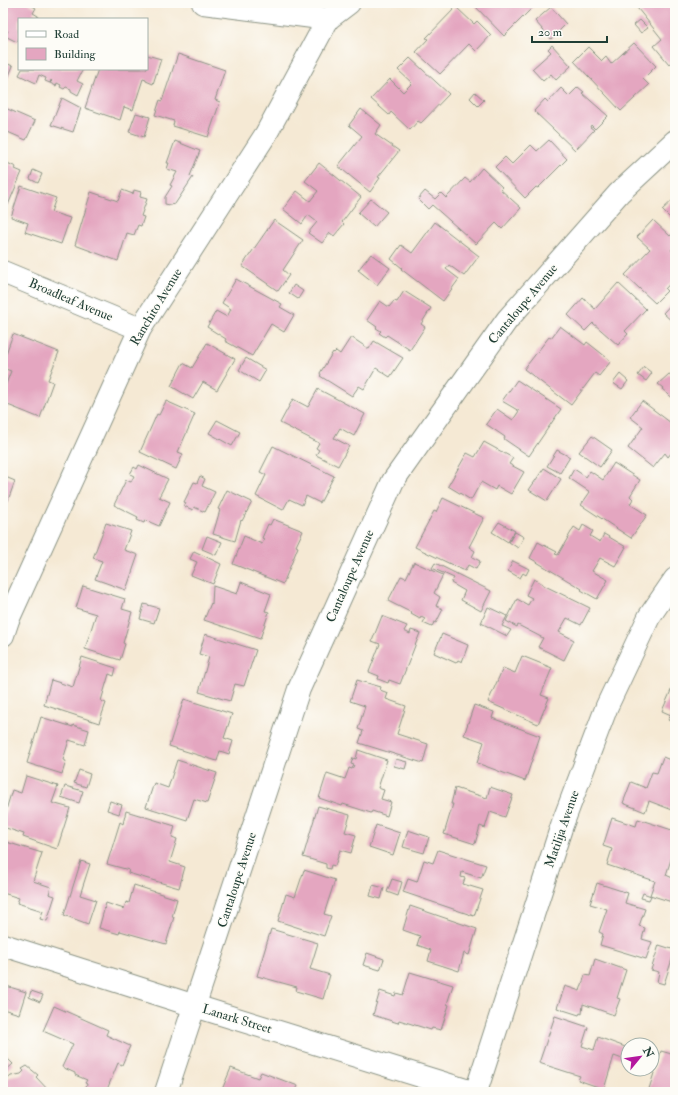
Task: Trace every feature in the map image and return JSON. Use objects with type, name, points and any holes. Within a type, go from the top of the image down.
[{"type":"street","points":[[203,3],[328,19]]},
{"type":"street","name":"Ranchito Avenue","points":[[5,624],[140,329],[266,134],[328,19],[349,3]]},
{"type":"street","name":"Cantaloupe Avenue","points":[[166,1092],[299,689],[393,481],[507,320],[619,193],[675,141]]},
{"type":"street","name":"Broadleaf Avenue","points":[[3,272],[140,329]]},
{"type":"street","name":"Matilija Avenue","points":[[476,1092],[562,825],[607,706],[649,617],[675,579]]},
{"type":"street","name":"Lanark Street","points":[[3,945],[472,1092]]},
{"type":"building","points":[[3,3],[27,3],[36,8],[33,13],[38,16],[37,18],[18,18],[17,42],[5,36],[8,31],[3,29]]},
{"type":"building","points":[[472,3],[531,3],[533,7],[504,36]]},
{"type":"building","points":[[675,3],[675,59],[669,64],[654,46],[662,39],[634,4]]},
{"type":"building","points":[[456,7],[474,24],[477,21],[491,35],[476,51],[469,44],[440,74],[416,52],[428,39],[426,38]]},
{"type":"building","points":[[551,7],[566,24],[551,39],[535,21]]},
{"type":"building","points":[[640,20],[648,28],[641,33],[634,25]]},
{"type":"building","points":[[634,43],[656,66],[643,79],[649,85],[621,111],[574,61],[588,47],[602,61],[606,57],[611,64]]},
{"type":"building","points":[[552,45],[571,66],[556,80],[551,74],[543,81],[532,69],[551,52],[548,49]]},
{"type":"building","points":[[178,54],[225,70],[215,100],[220,102],[208,137],[173,126],[174,121],[155,115],[160,100],[162,101]]},
{"type":"building","points":[[148,55],[161,59],[153,84],[143,79],[133,110],[124,107],[120,120],[85,108],[98,70],[148,70]]},
{"type":"building","points":[[410,58],[449,94],[421,123],[418,121],[410,130],[391,112],[389,115],[371,99],[390,79],[403,92],[412,83],[398,70]]},
{"type":"building","points":[[3,62],[13,66],[3,90]]},
{"type":"building","points":[[22,70],[82,70],[77,81],[83,84],[78,95],[71,91],[71,89],[66,87],[64,89],[60,87],[61,85],[57,83],[56,86],[45,81],[46,78],[39,75],[36,83],[19,75]]},
{"type":"building","points":[[578,87],[584,92],[582,93],[608,116],[595,129],[591,125],[590,127],[594,130],[575,150],[534,111],[545,99],[548,102],[561,88],[569,96]]},
{"type":"building","points":[[475,92],[484,100],[478,106],[470,98]]},
{"type":"building","points":[[62,98],[81,108],[73,132],[51,125]]},
{"type":"building","points":[[3,107],[35,121],[26,140],[3,130]]},
{"type":"building","points":[[361,109],[381,125],[375,134],[399,151],[378,177],[380,178],[370,192],[338,166],[362,136],[349,125]]},
{"type":"building","points":[[136,113],[150,117],[144,137],[129,132]]},
{"type":"building","points":[[549,140],[567,159],[538,188],[536,187],[525,198],[495,167],[505,157],[512,164],[531,145],[537,151]]},
{"type":"building","points":[[175,141],[200,151],[190,176],[193,177],[175,204],[170,205],[165,204],[165,197],[172,186],[170,185],[177,172],[167,169],[169,163],[167,163]]},
{"type":"building","points":[[3,161],[16,167],[15,169],[22,172],[8,205],[3,202]]},
{"type":"building","points":[[319,163],[361,197],[342,222],[344,224],[334,236],[330,233],[322,243],[308,233],[317,222],[308,215],[302,224],[283,209],[297,191],[310,201],[318,191],[305,181]]},
{"type":"building","points":[[482,168],[502,187],[500,189],[521,208],[502,229],[496,223],[476,244],[432,205],[428,209],[418,199],[425,191],[435,199],[441,193],[446,198],[465,178],[470,182]]},
{"type":"building","points":[[33,170],[42,174],[38,183],[30,179]]},
{"type":"building","points":[[21,186],[56,198],[51,212],[70,218],[61,244],[25,232],[28,223],[11,217]]},
{"type":"building","points":[[122,190],[133,194],[134,190],[141,192],[140,197],[147,199],[141,216],[144,217],[141,226],[138,225],[134,235],[127,233],[118,261],[75,245],[91,192],[118,201]]},
{"type":"building","points":[[675,198],[675,223],[662,210]]},
{"type":"building","points":[[371,199],[387,212],[374,227],[358,213]]},
{"type":"building","points":[[274,220],[303,240],[283,270],[289,275],[278,291],[242,266]]},
{"type":"building","points":[[653,220],[670,236],[672,234],[675,237],[675,246],[671,250],[675,253],[675,278],[665,289],[667,291],[655,303],[625,275],[650,249],[637,237]]},
{"type":"building","points":[[435,222],[479,256],[464,276],[449,265],[446,269],[459,279],[443,301],[401,269],[402,268],[391,259],[401,245],[412,253]]},
{"type":"building","points":[[371,254],[390,268],[377,285],[358,270]]},
{"type":"building","points":[[236,279],[282,304],[280,307],[294,315],[284,332],[271,324],[252,356],[225,341],[226,339],[207,327],[216,311],[227,317],[231,309],[222,303]]},
{"type":"building","points":[[618,283],[646,309],[625,331],[628,334],[618,345],[593,323],[585,331],[568,315],[583,298],[595,309]]},
{"type":"building","points":[[294,285],[303,291],[298,299],[289,293]]},
{"type":"building","points":[[404,291],[431,308],[421,324],[425,327],[410,350],[387,335],[385,337],[379,333],[381,331],[367,320],[380,301],[389,307],[394,301],[397,302]]},
{"type":"building","points":[[675,300],[675,324],[663,313]]},
{"type":"building","points":[[560,326],[585,345],[587,342],[611,361],[599,376],[595,373],[571,405],[524,369],[549,337],[551,338]]},
{"type":"building","points":[[13,334],[59,352],[48,380],[53,382],[40,418],[3,403],[3,392],[11,371],[3,368],[3,362]]},
{"type":"building","points":[[351,337],[369,349],[374,341],[403,358],[390,377],[376,368],[364,389],[359,386],[352,396],[320,376],[320,373],[333,352],[334,353],[336,351],[340,354]]},
{"type":"building","points":[[207,343],[235,359],[217,390],[203,382],[193,399],[171,386],[183,363],[192,368]]},
{"type":"building","points":[[246,358],[266,370],[259,382],[239,370]]},
{"type":"building","points":[[644,367],[652,373],[646,381],[638,375]]},
{"type":"building","points":[[620,374],[628,381],[622,389],[613,383]]},
{"type":"building","points":[[669,374],[675,377],[675,400],[658,384]]},
{"type":"building","points":[[517,380],[561,409],[529,456],[504,439],[505,437],[486,424],[497,409],[513,420],[519,411],[502,401]]},
{"type":"building","points":[[318,389],[365,414],[354,436],[340,428],[334,438],[349,446],[338,466],[316,455],[319,450],[316,448],[319,443],[280,423],[293,399],[308,407]]},
{"type":"building","points":[[166,401],[195,414],[178,452],[183,454],[176,469],[140,452],[157,414],[159,415]]},
{"type":"building","points":[[642,401],[675,426],[675,448],[668,457],[665,453],[653,468],[628,448],[643,427],[630,417]]},
{"type":"building","points":[[217,420],[240,432],[232,446],[209,433]]},
{"type":"building","points":[[592,436],[612,450],[600,467],[579,452]]},
{"type":"building","points":[[484,442],[513,458],[509,464],[524,472],[511,494],[497,486],[495,490],[481,482],[471,500],[448,486],[467,453],[475,457]]},
{"type":"building","points":[[273,446],[334,476],[320,503],[306,496],[302,505],[289,499],[283,510],[256,496],[266,475],[260,472]]},
{"type":"building","points":[[557,450],[570,457],[560,473],[547,466]]},
{"type":"building","points":[[614,463],[640,480],[630,496],[633,499],[630,504],[647,515],[631,538],[581,505],[590,492],[569,478],[574,469],[586,477],[590,471],[603,480]]},
{"type":"building","points":[[139,465],[168,479],[159,497],[170,502],[159,526],[145,520],[144,523],[137,520],[138,517],[114,505],[126,480],[131,482],[134,476],[130,474],[134,467],[137,469]]},
{"type":"building","points":[[544,468],[561,479],[547,501],[529,490]]},
{"type":"building","points":[[3,476],[15,481],[3,514]]},
{"type":"building","points":[[200,476],[205,479],[202,486],[215,492],[205,512],[194,507],[193,510],[184,506],[186,503],[184,502],[194,482],[197,483]]},
{"type":"building","points":[[227,490],[252,502],[242,521],[241,520],[235,541],[213,534],[220,510],[218,509]]},
{"type":"building","points":[[443,498],[484,518],[469,547],[475,551],[472,557],[480,561],[476,569],[468,565],[465,571],[415,547],[434,511],[436,512]]},
{"type":"building","points":[[273,519],[303,531],[296,546],[298,547],[283,584],[233,564],[244,536],[262,544],[264,539],[262,538],[268,524],[270,525]]},
{"type":"building","points":[[499,522],[515,531],[508,542],[492,532]]},
{"type":"building","points":[[106,523],[131,531],[124,550],[138,555],[126,590],[95,579],[102,561],[93,558]]},
{"type":"building","points":[[583,525],[593,531],[590,536],[600,542],[604,534],[626,547],[615,566],[600,558],[592,571],[608,580],[597,599],[530,558],[538,542],[557,552],[555,554],[558,555],[574,527],[580,531]]},
{"type":"building","points":[[515,532],[524,537],[518,548],[509,542]]},
{"type":"building","points":[[207,536],[222,542],[216,555],[202,549]]},
{"type":"building","points":[[194,551],[221,564],[213,584],[191,575],[197,562],[190,559]]},
{"type":"building","points":[[513,561],[529,569],[526,575],[523,573],[520,578],[508,571]]},
{"type":"building","points":[[414,562],[443,575],[434,593],[440,597],[436,606],[443,609],[436,623],[434,622],[432,627],[423,623],[425,619],[421,617],[420,619],[411,614],[412,613],[388,601],[401,576],[406,578]]},
{"type":"building","points":[[435,563],[491,591],[481,611],[461,600],[465,591],[451,583],[454,578],[432,568]]},
{"type":"building","points":[[534,579],[590,608],[581,625],[567,618],[559,632],[574,640],[564,660],[538,647],[543,638],[518,625],[517,627],[506,621],[517,599],[528,605],[532,598],[526,595]]},
{"type":"building","points":[[241,582],[271,594],[265,611],[269,612],[260,639],[204,620],[211,603],[212,604],[213,586],[237,594]]},
{"type":"building","points":[[83,586],[125,599],[122,609],[132,612],[123,643],[125,644],[120,660],[85,649],[96,614],[76,608]]},
{"type":"building","points":[[144,604],[159,608],[154,623],[140,619]]},
{"type":"building","points":[[488,607],[507,616],[502,626],[511,630],[507,636],[481,623]]},
{"type":"building","points":[[382,616],[407,626],[404,631],[410,634],[411,630],[420,633],[400,684],[389,680],[388,683],[378,679],[379,676],[369,672],[380,644],[372,641]]},
{"type":"building","points":[[205,634],[256,650],[244,686],[235,684],[230,701],[199,692],[209,657],[199,654]]},
{"type":"building","points":[[442,634],[468,645],[462,662],[458,660],[456,663],[434,653]]},
{"type":"building","points":[[522,656],[552,668],[541,695],[549,698],[538,724],[488,702],[503,668],[515,673]]},
{"type":"building","points":[[82,657],[116,668],[114,676],[109,674],[101,701],[106,703],[99,723],[44,705],[51,680],[73,687]]},
{"type":"building","points":[[357,680],[381,687],[380,690],[388,693],[386,699],[406,706],[397,734],[428,744],[423,763],[359,743],[363,731],[358,729],[365,706],[350,701]]},
{"type":"building","points":[[673,686],[675,686],[675,723],[668,720],[671,715],[662,711]]},
{"type":"building","points":[[184,699],[232,714],[224,738],[233,741],[229,754],[220,751],[217,761],[169,746]]},
{"type":"building","points":[[474,705],[494,712],[492,718],[540,736],[525,781],[477,763],[484,742],[464,735]]},
{"type":"building","points":[[41,717],[73,727],[73,725],[89,730],[85,745],[69,740],[63,760],[66,761],[62,774],[27,763]]},
{"type":"building","points":[[358,750],[387,760],[378,788],[384,790],[381,799],[391,802],[387,816],[372,811],[371,813],[343,804],[342,806],[319,798],[327,773],[345,779],[349,768],[352,769],[354,765],[351,764],[353,758],[356,759]]},
{"type":"building","points":[[663,757],[675,762],[675,811],[649,801],[645,812],[623,803],[631,782],[646,788],[652,772],[657,773]]},
{"type":"building","points":[[396,759],[407,762],[405,769],[394,766]]},
{"type":"building","points":[[177,760],[217,773],[207,803],[194,799],[187,820],[146,807],[154,783],[168,788]]},
{"type":"building","points":[[79,770],[90,774],[86,787],[74,783]]},
{"type":"building","points":[[26,776],[58,786],[52,803],[70,808],[57,849],[23,837],[24,834],[3,827],[3,820],[12,790],[21,793]]},
{"type":"building","points":[[65,786],[83,791],[79,803],[61,797]]},
{"type":"building","points":[[490,787],[513,795],[505,817],[490,812],[485,828],[480,826],[475,844],[444,834],[453,804],[451,804],[455,788],[487,798]]},
{"type":"building","points":[[110,801],[122,805],[119,814],[107,810]]},
{"type":"building","points":[[318,806],[350,815],[345,832],[356,835],[351,853],[340,850],[335,866],[331,865],[330,869],[326,868],[326,864],[303,857]]},
{"type":"building","points":[[126,811],[175,826],[172,837],[177,839],[170,862],[185,867],[179,888],[128,873],[129,870],[107,864],[120,822],[123,824]]},
{"type":"building","points":[[612,818],[636,826],[638,819],[675,831],[675,847],[666,875],[675,879],[675,903],[650,895],[655,881],[607,865],[612,849],[603,846]]},
{"type":"building","points":[[376,825],[400,833],[393,855],[369,847]]},
{"type":"building","points":[[408,830],[429,837],[424,853],[403,847]]},
{"type":"building","points":[[3,841],[42,853],[33,881],[51,887],[49,894],[55,896],[47,921],[40,919],[43,911],[17,903],[19,898],[3,893]]},
{"type":"building","points":[[438,850],[486,865],[481,878],[462,872],[461,877],[465,878],[463,884],[483,890],[474,916],[403,892],[408,879],[417,882],[424,860],[433,863]]},
{"type":"building","points":[[81,861],[90,864],[80,895],[96,900],[88,924],[64,915]]},
{"type":"building","points":[[304,870],[335,880],[324,914],[331,916],[324,936],[278,921],[286,894],[295,897]]},
{"type":"building","points":[[392,879],[402,882],[398,896],[387,892]]},
{"type":"building","points":[[597,883],[628,893],[625,903],[645,909],[639,926],[645,928],[642,939],[652,942],[646,959],[600,945],[603,934],[599,932],[607,909],[590,904]]},
{"type":"building","points":[[134,885],[177,899],[172,917],[174,917],[166,944],[120,931],[119,934],[99,928],[106,903],[124,909],[126,902],[129,903]]},
{"type":"building","points":[[373,885],[384,888],[381,899],[370,896]]},
{"type":"building","points":[[643,893],[651,896],[649,900],[641,898]]},
{"type":"building","points":[[410,906],[477,929],[469,955],[464,953],[459,971],[428,961],[431,950],[417,945],[420,936],[403,930]]},
{"type":"building","points":[[271,929],[318,943],[310,969],[330,975],[323,999],[296,991],[297,987],[257,976]]},
{"type":"building","points":[[659,945],[675,950],[664,984],[657,982],[659,972],[651,970]]},
{"type":"building","points":[[367,953],[384,959],[380,970],[363,965]]},
{"type":"building","points":[[595,959],[626,970],[617,998],[620,999],[614,1015],[583,1004],[582,1014],[580,1013],[579,1015],[557,1008],[565,986],[580,991],[585,975],[590,976]]},
{"type":"building","points":[[410,972],[453,985],[447,1004],[449,1005],[441,1030],[432,1028],[431,1030],[399,1020],[398,1023],[373,1015],[380,991],[395,996],[396,993],[403,995]]},
{"type":"building","points":[[3,985],[26,992],[19,1014],[3,1009]]},
{"type":"building","points":[[31,991],[43,995],[40,1002],[29,997]]},
{"type":"building","points":[[54,1006],[108,1030],[106,1035],[130,1046],[122,1065],[118,1063],[106,1092],[90,1092],[85,1089],[87,1084],[85,1083],[87,1080],[62,1067],[73,1044],[43,1031]]},
{"type":"building","points":[[555,1016],[588,1027],[582,1046],[594,1050],[598,1037],[620,1045],[620,1058],[614,1056],[604,1089],[578,1080],[580,1076],[539,1063]]},
{"type":"building","points":[[661,1051],[675,1055],[675,1092],[648,1092],[653,1077],[660,1077]]},
{"type":"building","points":[[5,1056],[13,1064],[3,1073],[3,1057]]},
{"type":"building","points":[[27,1066],[38,1075],[36,1077],[50,1092],[5,1092],[3,1090],[4,1082],[11,1076],[21,1074],[24,1071],[22,1069]]},
{"type":"building","points":[[231,1068],[258,1078],[261,1072],[298,1086],[295,1092],[221,1092]]}]
